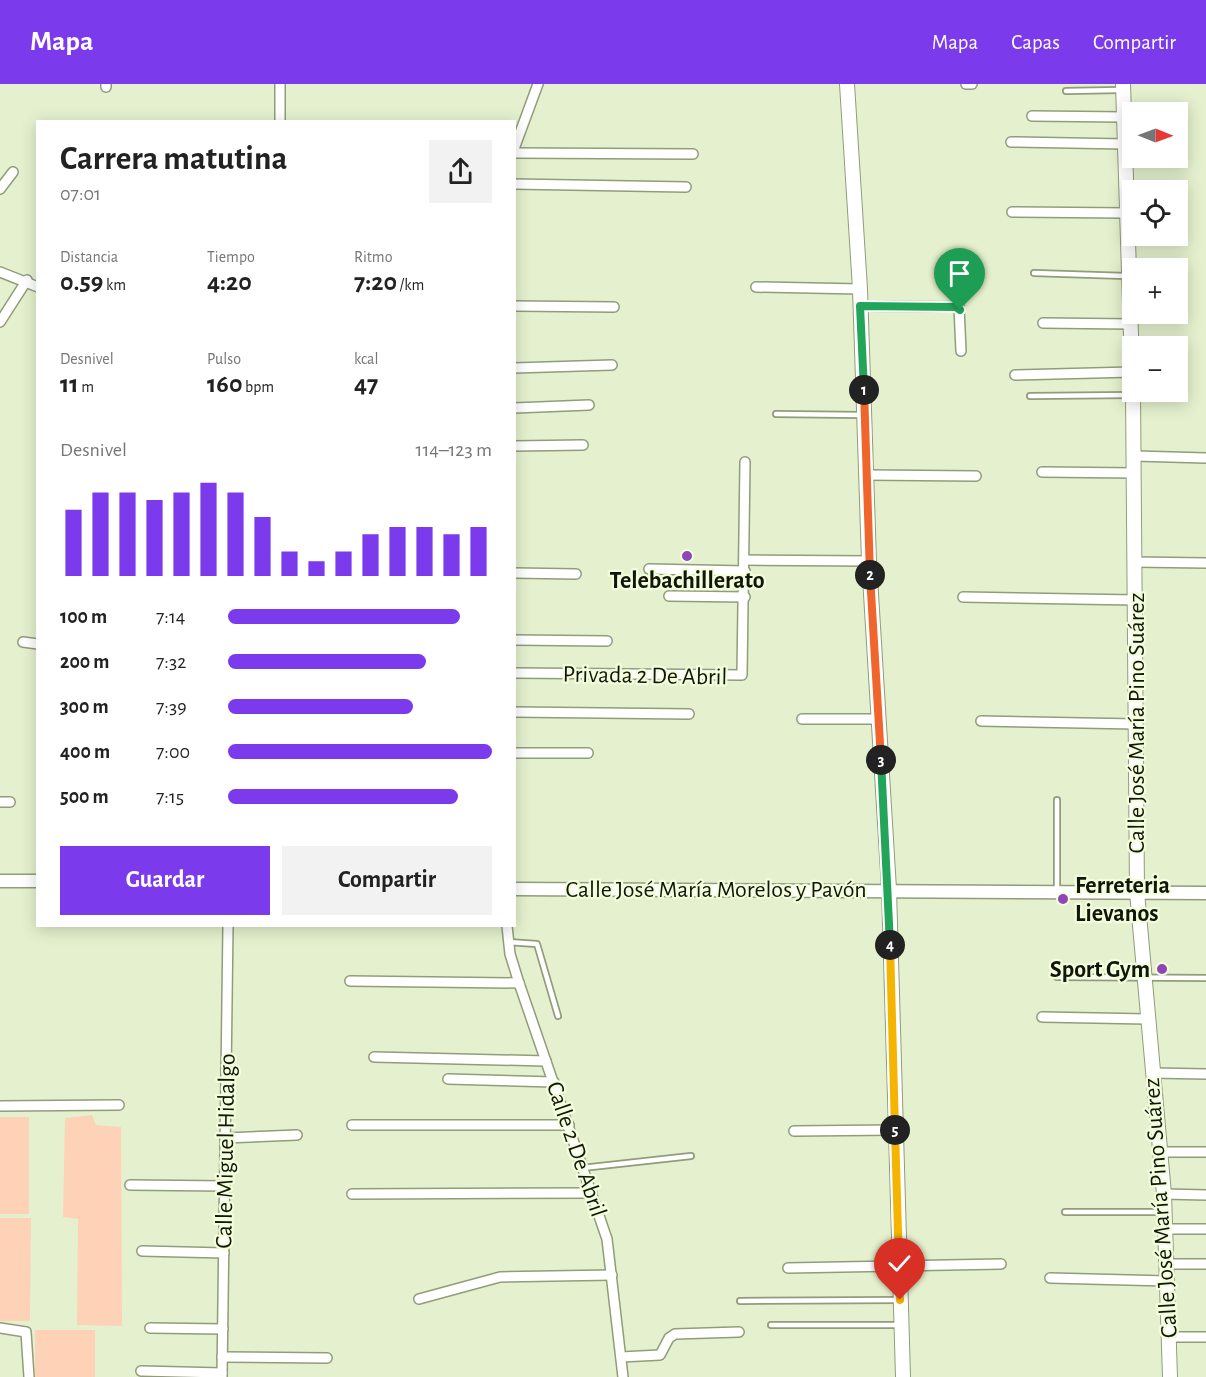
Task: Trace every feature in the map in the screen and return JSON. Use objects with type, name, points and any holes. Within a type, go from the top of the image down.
[{"type":"main road","points":[[846,84],[860,289],[869,561],[889,889],[903,1377]]},
{"type":"main road","points":[[1123,87],[1124,102]]},
{"type":"main road","points":[[1131,324],[1131,336]]},
{"type":"main road","name":"Calle José María Pino Suárez","points":[[1133,402],[1137,892],[1164,1194],[1170,1377]]},
{"type":"street","points":[[280,84],[280,120]]},
{"type":"street","points":[[516,145],[538,84]]},
{"type":"street","points":[[966,84],[972,84]]},
{"type":"street","points":[[1032,116],[1122,117]]},
{"type":"street","points":[[1011,142],[1122,144]]},
{"type":"street","points":[[516,151],[693,154]]},
{"type":"street","points":[[0,189],[14,172]]},
{"type":"street","points":[[516,184],[686,187]]},
{"type":"street","points":[[1012,212],[1122,213]]},
{"type":"street","points":[[0,272],[27,280],[36,286]]},
{"type":"street","points":[[0,322],[27,280]]},
{"type":"street","points":[[756,287],[860,289]]},
{"type":"street","points":[[516,306],[614,307]]},
{"type":"street","points":[[860,306],[959,307],[961,351]]},
{"type":"street","points":[[1043,322],[1122,324]]},
{"type":"street","points":[[516,368],[612,365]]},
{"type":"street","points":[[1015,375],[1122,372]]},
{"type":"street","points":[[516,408],[589,405]]},
{"type":"street","points":[[516,446],[583,445]]},
{"type":"street","points":[[1135,456],[1206,459]]},
{"type":"street","name":"Privada 2 De Abril","points":[[516,673],[741,676],[744,672],[745,462]]},
{"type":"street","points":[[1041,472],[1135,473]]},
{"type":"street","points":[[867,475],[976,476]]},
{"type":"street","points":[[745,560],[869,561]]},
{"type":"street","points":[[1135,562],[1206,563]]},
{"type":"street","points":[[649,568],[745,571]]},
{"type":"street","points":[[516,573],[576,574]]},
{"type":"street","points":[[669,596],[745,597]]},
{"type":"street","points":[[963,597],[1136,600]]},
{"type":"street","points":[[516,640],[607,641]]},
{"type":"street","points":[[22,642],[36,644]]},
{"type":"street","points":[[516,712],[689,714]]},
{"type":"street","points":[[802,719],[878,719]]},
{"type":"street","points":[[981,721],[1136,724]]},
{"type":"street","points":[[516,753],[588,753]]},
{"type":"street","points":[[0,802],[10,802]]},
{"type":"street","points":[[0,881],[36,881]]},
{"type":"street","name":"Calle José María Morelos y Pavón","points":[[516,889],[889,889],[1206,893]]},
{"type":"street","name":"Calle Miguel Hidalgo","points":[[222,1375],[228,927]]},
{"type":"street","name":"Calle 2 De Abril","points":[[507,927],[508,942],[519,983],[607,1239],[623,1377]]},
{"type":"street","points":[[350,981],[519,983]]},
{"type":"street","points":[[1042,1017],[1148,1019]]},
{"type":"street","points":[[374,1057],[546,1061]]},
{"type":"street","points":[[1152,1073],[1206,1074]]},
{"type":"street","points":[[448,1079],[554,1082]]},
{"type":"street","points":[[0,1106],[119,1105]]},
{"type":"street","points":[[352,1125],[569,1125]]},
{"type":"street","points":[[794,1131],[896,1131]]},
{"type":"street","points":[[226,1138],[297,1135]]},
{"type":"street","points":[[1160,1152],[1206,1152]]},
{"type":"street","points":[[130,1185],[225,1186]]},
{"type":"street","points":[[352,1194],[592,1193]]},
{"type":"street","points":[[1164,1194],[1206,1195]]},
{"type":"street","points":[[1166,1228],[1206,1229]]},
{"type":"street","points":[[142,1251],[224,1253]]},
{"type":"street","points":[[788,1268],[1001,1264]]},
{"type":"street","points":[[1167,1264],[1206,1264]]},
{"type":"street","points":[[419,1299],[500,1277],[612,1275]]},
{"type":"street","points":[[1050,1278],[1167,1281]]},
{"type":"street","points":[[0,1328],[27,1332],[28,1377]]},
{"type":"street","points":[[150,1328],[223,1329]]},
{"type":"street","points":[[621,1356],[660,1355],[669,1338],[675,1335],[739,1332]]},
{"type":"street","points":[[1169,1337],[1206,1337]]},
{"type":"street","points":[[222,1357],[327,1358]]},
{"type":"street","points":[[141,1371],[222,1375]]},
{"type":"lane","points":[[1066,91],[1123,87]]},
{"type":"lane","points":[[1034,273],[1122,276]]},
{"type":"lane","points":[[1029,396],[1122,393]]},
{"type":"lane","points":[[776,414],[865,415]]},
{"type":"lane","points":[[1056,800],[1057,891]]},
{"type":"lane","points":[[508,942],[537,944],[558,1016]]},
{"type":"lane","points":[[1057,977],[1206,978]]},
{"type":"lane","points":[[582,1168],[691,1156]]},
{"type":"lane","points":[[1065,1212],[1165,1212]]},
{"type":"lane","points":[[741,1301],[900,1300]]},
{"type":"lane","points":[[771,1325],[902,1325]]},
{"type":"shaded area","points":[[92,1115],[96,1125],[121,1127],[122,1326],[77,1325],[78,1219],[63,1217],[65,1118]]},
{"type":"shaded area","points":[[0,1117],[29,1117],[29,1214],[0,1214]]},
{"type":"shaded area","points":[[0,1218],[31,1218],[30,1321],[0,1321]]},
{"type":"shaded area","points":[[35,1330],[95,1330],[95,1377],[35,1377]]},
{"type":"place","name":"Telebachillerato","points":[[687,556]]},
{"type":"place","name":"Ferreteria Lievanos","points":[[1063,899]]},
{"type":"place","name":"Sport Gym","points":[[1162,969]]},
{"type":"route","points":[[900,1300],[889,889],[869,561],[860,306],[959,307],[960,310]]}]
